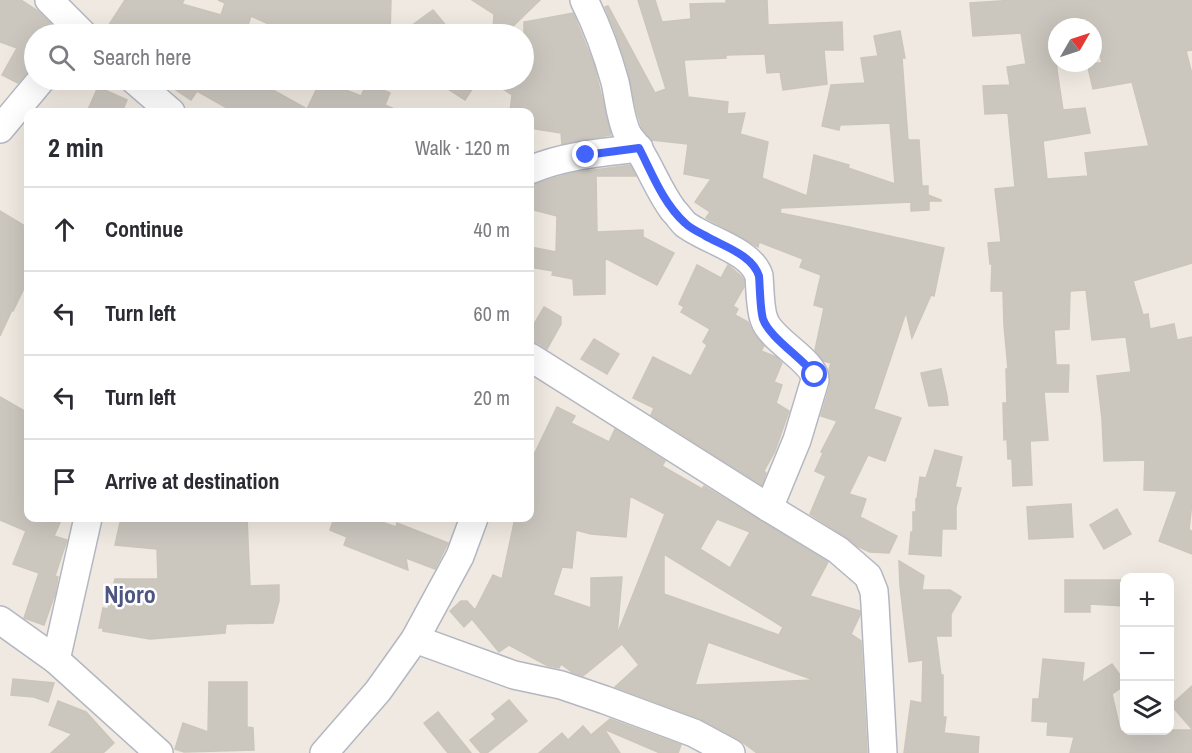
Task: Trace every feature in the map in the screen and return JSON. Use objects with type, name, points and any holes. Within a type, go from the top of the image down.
[{"type":"street","points":[[49,0],[71,24]]},
{"type":"street","points":[[584,0],[608,56],[629,136],[639,148],[663,195],[686,224],[752,264],[759,276],[764,319],[775,335],[815,375],[797,440],[769,508]]},
{"type":"street","points":[[0,129],[33,90]]},
{"type":"street","points":[[146,90],[166,108]]},
{"type":"street","points":[[534,168],[586,155],[639,148]]},
{"type":"street","points":[[534,360],[838,550],[868,576],[875,598],[883,753]]},
{"type":"street","points":[[56,660],[87,522]]},
{"type":"street","points":[[324,753],[378,691],[415,639],[460,556],[473,522]]},
{"type":"street","points":[[0,620],[56,660],[159,753]]},
{"type":"street","points":[[415,639],[514,675],[561,685],[605,700],[694,733],[731,753]]},
{"type":"building","points":[[0,0],[21,0],[38,11],[51,24],[24,24],[24,76],[18,83],[2,75],[17,48],[0,42]]},
{"type":"building","points":[[125,0],[184,0],[182,4],[221,15],[225,3],[218,0],[391,0],[390,24],[269,24],[251,16],[248,24],[109,24]]},
{"type":"building","points":[[472,0],[540,0],[515,24],[493,24],[494,14]]},
{"type":"building","points":[[638,0],[655,0],[662,22],[691,19],[690,4],[726,3],[726,0],[767,0],[768,25],[842,22],[843,50],[824,50],[827,84],[783,90],[780,72],[767,73],[765,54],[726,55],[726,58],[684,60],[688,97],[728,102],[727,114],[745,113],[740,134],[768,142],[762,178],[807,196],[814,155],[849,165],[848,168],[895,184],[890,123],[840,125],[839,130],[822,126],[831,85],[865,83],[861,58],[878,56],[874,36],[900,31],[905,58],[902,58],[908,140],[919,140],[922,186],[928,186],[928,195],[941,201],[929,201],[929,210],[911,211],[911,202],[781,208],[780,213],[944,248],[934,296],[931,295],[912,338],[906,312],[874,408],[870,408],[901,418],[885,461],[868,455],[849,494],[866,499],[860,517],[897,536],[889,553],[870,552],[857,546],[810,514],[826,476],[815,471],[823,453],[821,452],[837,421],[821,416],[830,385],[831,363],[824,361],[815,350],[824,308],[814,305],[821,275],[800,267],[803,259],[759,242],[758,247],[706,218],[710,212],[695,202],[711,179],[684,174],[688,144],[652,140],[642,128],[627,67],[605,7],[608,6],[655,93],[666,89]]},
{"type":"building","points":[[1015,0],[1192,0],[1192,50],[1186,51],[1192,74],[1192,263],[1133,281],[1143,315],[1148,314],[1150,329],[1174,324],[1177,340],[1192,337],[1192,502],[1189,530],[1192,531],[1192,554],[1159,541],[1177,491],[1144,490],[1145,460],[1104,461],[1097,376],[1131,372],[1126,337],[1092,340],[1086,290],[1070,291],[1069,329],[1054,330],[1056,365],[1069,365],[1068,392],[1044,392],[1048,440],[1030,441],[1032,485],[1013,486],[1012,459],[1008,459],[1007,439],[1004,440],[1003,403],[1007,403],[1006,369],[1008,369],[1003,291],[991,291],[992,264],[990,264],[988,243],[1001,242],[995,189],[1015,187],[1008,113],[985,114],[983,86],[1010,85],[1007,67],[1026,64],[1021,33],[973,36],[970,3]],"holes":[[[1048,18],[1102,18],[1102,72],[1089,72],[1093,89],[1132,82],[1149,146],[1085,153],[1088,176],[1047,179],[1043,141],[1090,133],[1085,108],[1063,110],[1057,72],[1048,72]]]},
{"type":"building","points":[[433,10],[445,24],[414,24]]},
{"type":"building","points":[[573,13],[594,65],[611,135],[562,144],[561,133],[534,129],[534,108],[510,108],[512,95],[505,90],[534,90],[534,24],[524,24],[524,22]]},
{"type":"building","points":[[97,90],[105,90],[127,100],[124,108],[89,108]]},
{"type":"building","points":[[176,90],[273,90],[305,108],[227,108],[197,91],[191,100]]},
{"type":"building","points":[[316,90],[346,90],[361,96],[364,90],[383,90],[390,93],[385,105],[392,108],[307,108]]},
{"type":"building","points":[[450,90],[472,90],[465,100]]},
{"type":"building","points":[[630,165],[636,176],[596,176],[597,232],[643,230],[643,237],[674,253],[657,285],[605,258],[605,294],[574,295],[573,279],[552,275],[553,271],[534,268],[534,248],[556,252],[557,216],[534,210],[534,184],[572,173]]},
{"type":"building","points":[[0,211],[24,226],[24,288],[0,336]]},
{"type":"building","points":[[697,265],[721,278],[728,265],[741,276],[744,280],[744,287],[733,306],[738,309],[735,315],[748,322],[764,346],[761,351],[776,357],[782,363],[774,382],[782,385],[776,403],[789,411],[775,451],[764,471],[766,473],[762,485],[651,415],[654,408],[633,398],[653,357],[691,376],[707,345],[703,342],[710,329],[681,312],[684,307],[679,304]]},
{"type":"building","points":[[544,307],[561,317],[561,324],[547,349],[534,342],[534,324]]},
{"type":"building","points":[[594,339],[619,354],[607,374],[581,359]]},
{"type":"building","points":[[941,369],[948,405],[929,406],[921,373]]},
{"type":"building","points":[[0,397],[24,411],[24,522],[60,522],[54,536],[67,540],[55,576],[58,577],[55,594],[44,625],[24,618],[39,573],[13,564],[26,531],[0,520]]},
{"type":"building","points":[[557,407],[575,416],[571,423],[609,442],[615,429],[665,461],[662,466],[702,489],[704,486],[828,562],[810,596],[860,611],[851,634],[861,641],[867,753],[757,753],[738,739],[701,719],[615,687],[639,665],[622,644],[583,676],[561,664],[559,668],[548,666],[509,645],[499,652],[472,619],[464,627],[450,611],[461,601],[467,601],[475,610],[493,575],[502,579],[514,522],[534,522],[534,455]],"holes":[[[630,496],[665,514],[617,635],[622,577],[591,578],[591,608],[553,595],[562,567],[572,568],[576,530],[591,534],[626,537]],[[717,519],[750,532],[730,568],[700,549]],[[664,554],[783,627],[779,635],[664,594]],[[708,642],[814,680],[695,685]]]},
{"type":"building","points":[[935,450],[962,457],[955,487],[961,488],[956,507],[956,529],[942,529],[941,556],[909,554],[911,532],[913,532],[913,512],[916,512],[920,477],[926,478]]},
{"type":"building","points":[[1071,504],[1073,537],[1029,539],[1027,507]]},
{"type":"building","points":[[1117,509],[1131,534],[1104,549],[1090,525]]},
{"type":"building","points":[[120,522],[247,522],[250,586],[279,585],[279,601],[273,623],[226,624],[225,633],[150,639],[103,631],[103,628],[99,628],[103,608],[108,609],[115,579],[158,579],[157,549],[115,545]]},
{"type":"building","points":[[333,522],[382,522],[396,527],[397,523],[448,543],[435,569],[406,558],[408,570],[344,545],[347,537],[330,530]]},
{"type":"building","points":[[899,561],[924,576],[922,590],[950,590],[961,597],[951,614],[951,636],[936,636],[941,675],[943,675],[943,717],[946,717],[944,733],[979,737],[978,753],[904,753],[911,701],[922,703],[923,660],[909,662]]},
{"type":"building","points":[[1065,580],[1120,580],[1120,606],[1090,604],[1090,612],[1065,612]]},
{"type":"building","points":[[1043,659],[1084,663],[1082,683],[1112,664],[1120,675],[1120,688],[1112,694],[1120,735],[1174,735],[1174,730],[1192,730],[1192,753],[1070,753],[1074,737],[1047,735],[1048,722],[1032,721],[1033,699],[1039,699]]},
{"type":"building","points":[[13,679],[54,683],[48,702],[34,697],[11,695]]},
{"type":"building","points":[[209,682],[247,682],[247,727],[253,728],[254,750],[184,752],[175,749],[183,723],[208,732]]},
{"type":"building","points":[[1192,686],[1192,729],[1174,708],[1174,702]]},
{"type":"building","points":[[509,700],[527,721],[487,753],[481,753],[470,740],[496,719],[492,714]]},
{"type":"building","points":[[58,701],[86,712],[114,743],[103,753],[51,753],[72,734],[49,725]]},
{"type":"building","points":[[438,712],[471,753],[448,753],[424,723]]},
{"type":"building","points":[[610,719],[681,745],[678,753],[660,753],[604,729],[620,753],[539,753],[562,733],[568,740],[583,726],[591,735]]},
{"type":"district","name":"Njoro","points":[[130,594]]},
{"type":"route","points":[[586,155],[639,148],[663,195],[686,224],[738,254],[757,270],[764,319],[767,325],[815,375]]}]
